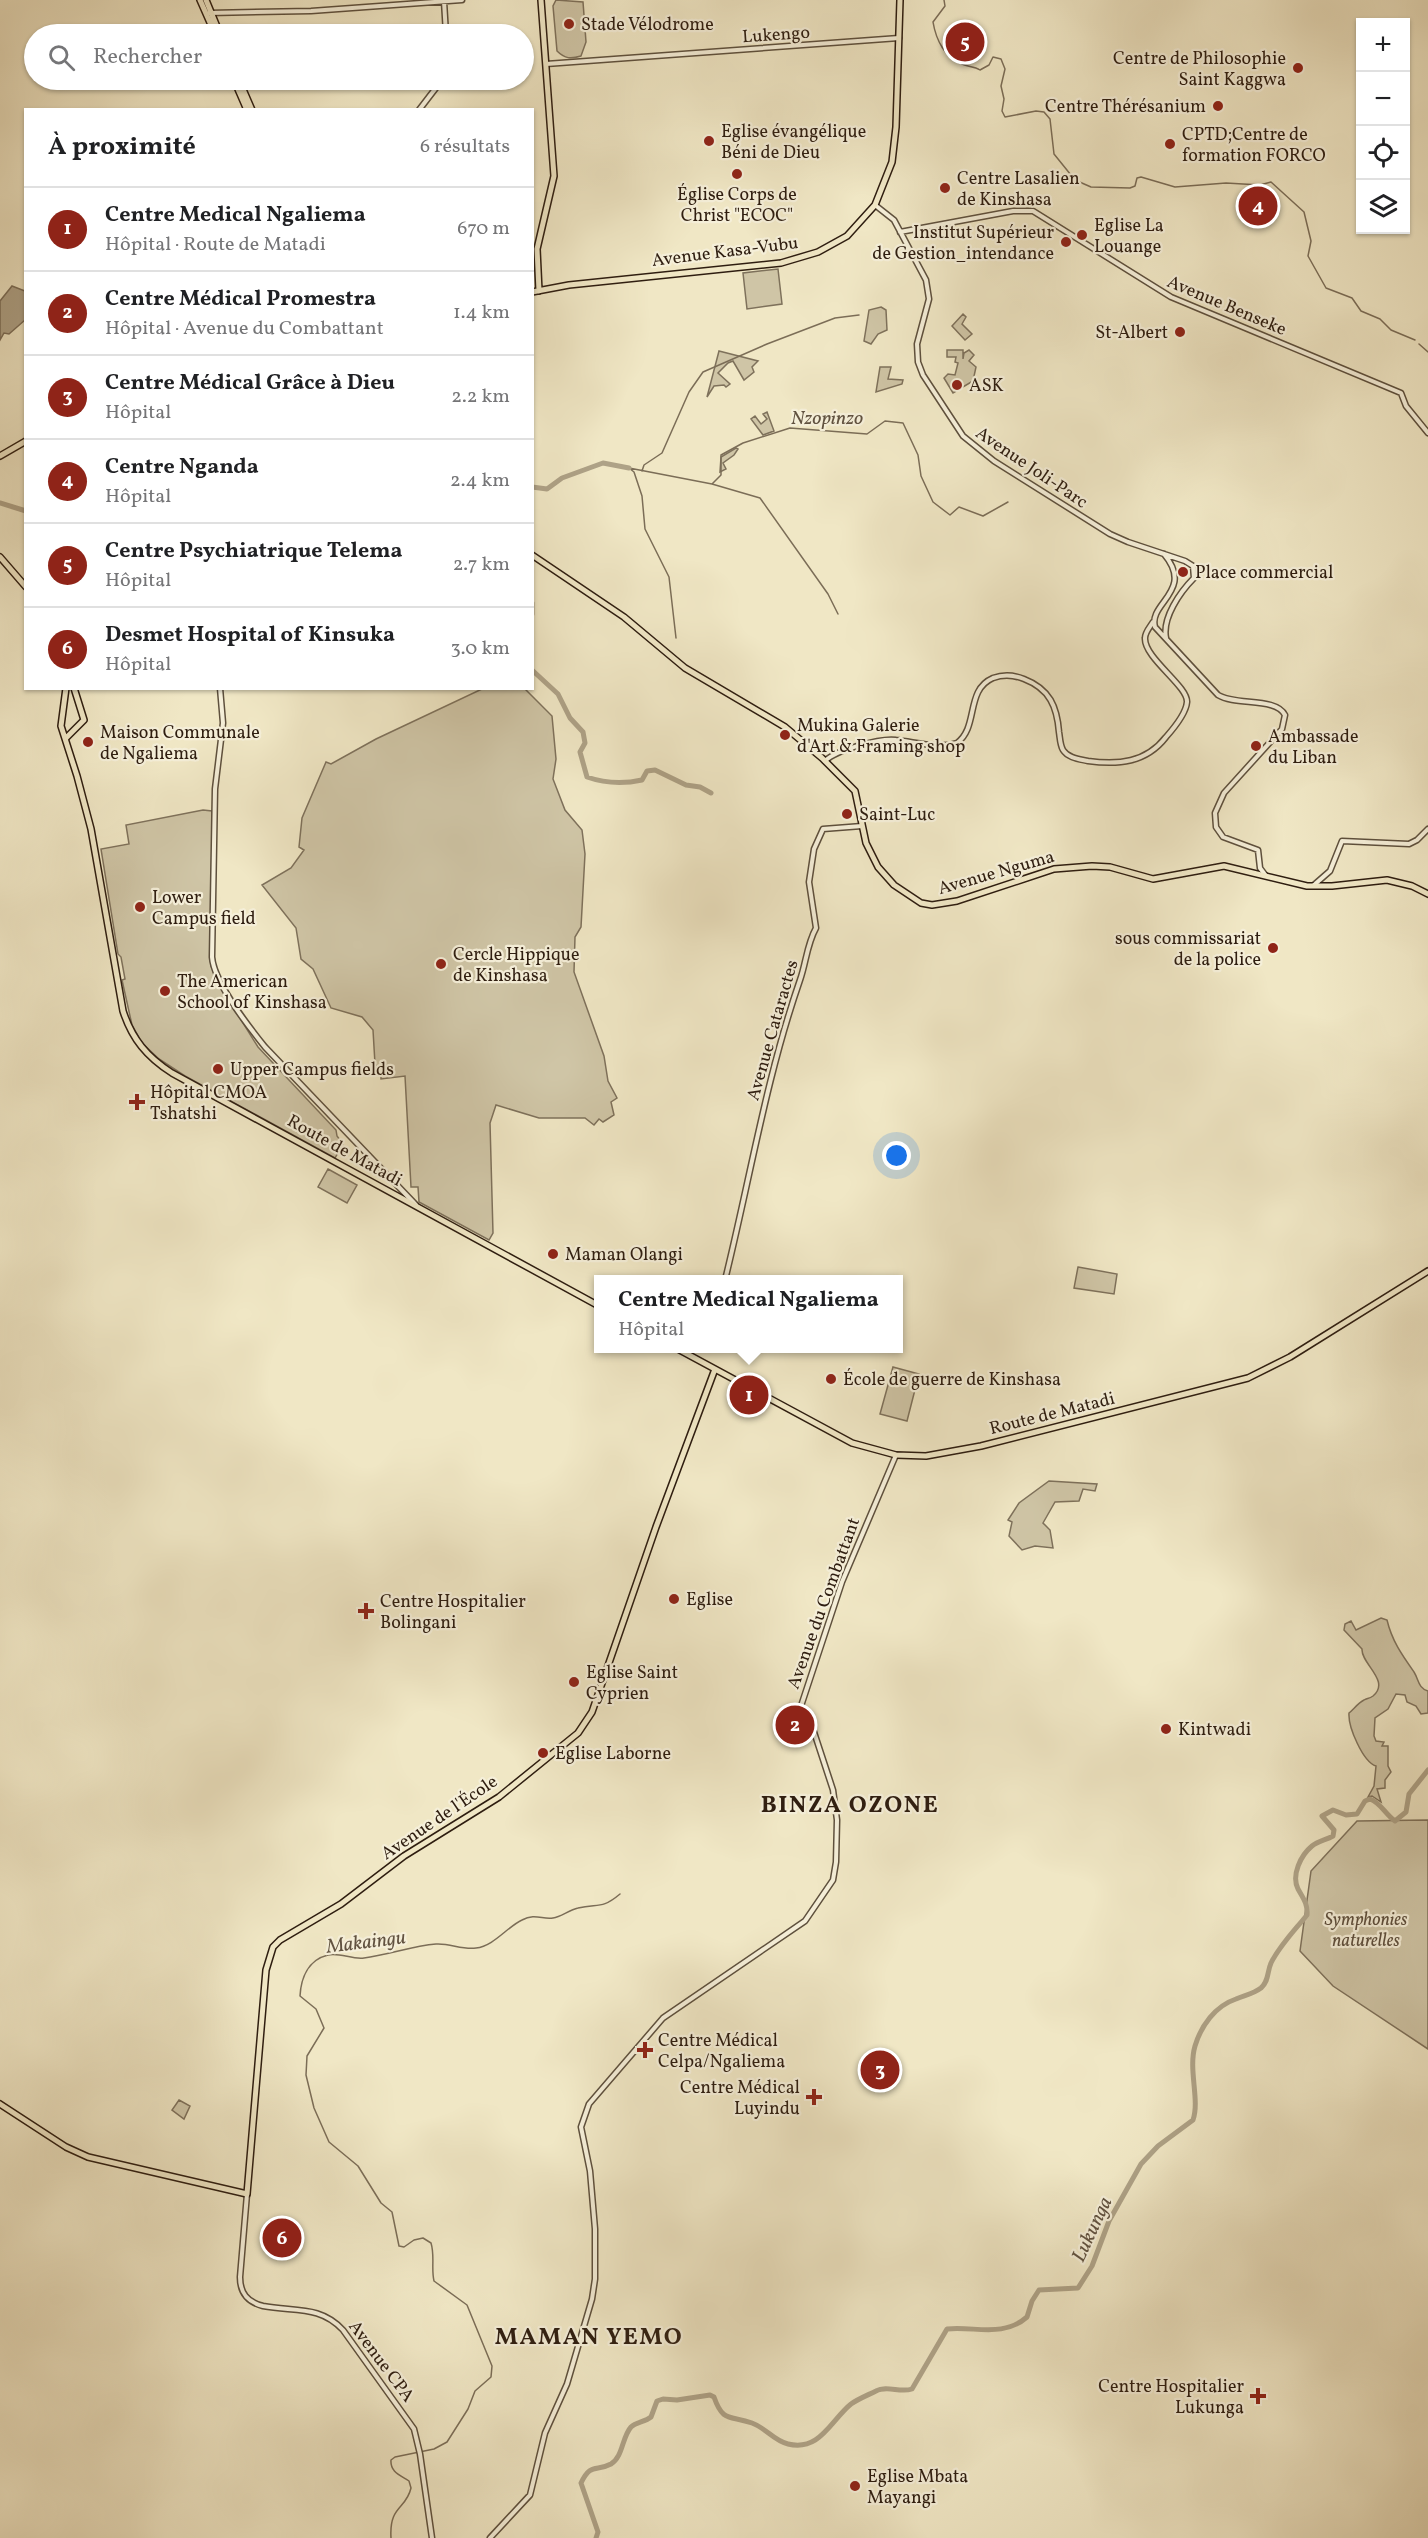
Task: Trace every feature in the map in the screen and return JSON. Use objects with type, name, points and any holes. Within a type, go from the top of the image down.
[{"type":"main road","points":[[200,0],[214,24]]},
{"type":"main road","points":[[206,0],[212,24]]},
{"type":"main road","points":[[540,291],[537,249],[554,179],[541,0]]},
{"type":"main road","name":"Avenue Kasa-Vubu","points":[[534,292],[569,285],[787,262],[818,252],[841,240],[859,225],[874,205],[887,178],[894,153],[900,0]]},
{"type":"main road","points":[[239,90],[247,108]]},
{"type":"main road","points":[[243,90],[251,108]]},
{"type":"main road","points":[[0,456],[24,442]]},
{"type":"main road","name":"Avenue Nguma","points":[[534,556],[624,617],[685,668],[785,727],[825,761],[855,791],[869,851],[883,874],[905,894],[928,905],[957,901],[1065,867],[1106,867],[1153,879],[1221,866],[1312,886],[1387,880],[1413,886],[1428,894]]},
{"type":"main road","points":[[0,557],[24,584]]},
{"type":"main road","points":[[66,690],[74,690],[84,720],[66,738]]},
{"type":"main road","name":"Route de Matadi","points":[[66,690],[61,726],[91,829],[123,1011],[137,1042],[149,1057],[172,1073],[407,1198],[420,1209],[594,1303]]},
{"type":"main road","name":"Route de Matadi","points":[[686,1354],[852,1443],[896,1455],[926,1456],[981,1446],[1248,1377],[1290,1357],[1428,1271]]},
{"type":"main road","name":"Avenue de l'École","points":[[247,2194],[266,1970],[273,1947],[341,1904],[404,1856],[499,1797],[583,1729],[592,1712],[653,1535],[715,1369]]},
{"type":"main road","points":[[0,2104],[66,2147],[88,2157],[247,2194]]},
{"type":"street","points":[[208,13],[308,11],[462,0]]},
{"type":"street","points":[[444,1],[445,24]]},
{"type":"street","name":"Lukengo","points":[[546,64],[900,38]]},
{"type":"street","points":[[421,108],[434,90]]},
{"type":"street","name":"Avenue Joli-Parc","points":[[874,205],[891,216],[927,280],[928,304],[916,348],[918,365],[963,436],[994,461],[1110,534],[1183,560]]},
{"type":"street","name":"Avenue Benseke","points":[[900,232],[1013,211],[1033,211],[1171,297],[1401,393],[1406,406],[1428,433]]},
{"type":"street","points":[[825,761],[833,755],[887,740],[943,746],[957,743],[965,735],[974,700],[983,686],[995,677],[1009,675],[1028,680],[1049,696],[1057,714],[1061,747],[1068,754],[1081,760],[1112,764],[1140,758],[1164,740],[1184,711],[1187,701],[1185,694],[1160,666],[1145,642],[1146,634],[1154,625],[1174,583],[1174,570],[1163,554]]},
{"type":"street","points":[[1166,638],[1166,622],[1177,600],[1195,574],[1193,566],[1183,560],[1174,570]]},
{"type":"street","points":[[1170,594],[1177,600]]},
{"type":"street","points":[[1154,625],[1218,695],[1229,700],[1275,706],[1285,715],[1282,729],[1224,793],[1215,813],[1215,824],[1220,833],[1229,840],[1257,849],[1260,854],[1253,873]]},
{"type":"street","points":[[220,690],[223,723],[214,789],[212,957],[214,969],[243,1019],[265,1047],[407,1198]]},
{"type":"street","name":"Avenue Cataractes","points":[[726,1275],[784,1027],[808,957],[810,938],[816,928],[808,888],[814,849],[819,833],[823,829],[862,825]]},
{"type":"street","points":[[1312,886],[1330,871],[1342,841],[1409,844],[1417,840],[1428,829]]},
{"type":"street","points":[[1258,861],[1266,876]]},
{"type":"street","name":"Avenue du Combattant","points":[[490,2538],[530,2495],[545,2433],[567,2384],[592,2299],[595,2279],[595,2229],[590,2171],[582,2135],[584,2115],[597,2092],[657,2025],[692,1997],[805,1921],[832,1880],[837,1845],[837,1820],[833,1790],[813,1729],[800,1711],[842,1582],[896,1455]]},
{"type":"street","name":"Avenue de l'École","points":[[240,2287],[247,2194]]},
{"type":"street","name":"Avenue CPA","points":[[240,2287],[243,2295],[256,2305],[313,2312],[335,2321],[414,2429],[420,2451],[432,2538]]},
{"type":"green space","name":"Stade Vélodrome","points":[[556,0],[583,2],[586,42],[581,56],[568,58],[557,51],[553,6]]},
{"type":"green space","points":[[778,269],[782,304],[747,309],[743,273]]},
{"type":"green space","points":[[881,307],[886,310],[887,330],[878,334],[871,344],[864,341],[869,310]]},
{"type":"green space","points":[[963,314],[966,317],[962,324],[972,334],[965,340],[952,326]]},
{"type":"green space","points":[[947,350],[963,350],[963,359],[964,353],[969,350],[974,355],[969,361],[976,367],[973,381],[953,393],[944,378],[948,374],[955,375],[958,363],[955,362],[956,357],[947,357]]},
{"type":"green space","points":[[719,351],[758,361],[752,367],[754,372],[744,380],[733,361],[728,363],[718,373],[730,384],[726,387],[724,385],[714,386],[707,397]]},
{"type":"green space","points":[[880,367],[891,367],[888,379],[903,380],[902,384],[876,392]]},
{"type":"green space","points":[[767,412],[774,431],[763,435],[751,419],[755,416],[761,424],[767,419],[763,414]]},
{"type":"green space","points":[[738,449],[734,455],[723,463],[726,469],[720,472],[721,457]]},
{"type":"green space","name":"Cercle Hippique de Kinshasa","points":[[480,690],[526,690],[552,716],[556,759],[553,779],[565,810],[582,830],[585,854],[581,927],[575,937],[574,972],[604,1056],[608,1081],[617,1098],[611,1102],[614,1115],[603,1122],[599,1119],[594,1125],[585,1118],[539,1118],[496,1105],[490,1123],[493,1233],[489,1240],[419,1202],[418,1187],[411,1187],[405,1076],[381,1079],[380,1069],[375,1064],[373,1030],[362,1017],[331,1008],[313,969],[301,959],[296,928],[262,885],[291,868],[304,850],[299,847],[302,818],[326,762],[331,764],[376,739]]},
{"type":"green space","points":[[203,810],[212,811],[213,821],[211,966],[258,1047],[336,1130],[343,1144],[335,1158],[185,1076],[159,1059],[142,1043],[132,1025],[122,980],[125,979],[121,957],[118,954],[101,849],[129,844],[126,825]]},
{"type":"green space","points":[[328,1169],[357,1185],[347,1203],[318,1187]]},
{"type":"green space","points":[[1078,1267],[1117,1274],[1114,1294],[1074,1288]]},
{"type":"green space","points":[[893,1367],[919,1374],[907,1421],[880,1414]]},
{"type":"green space","points":[[1049,1481],[1097,1484],[1095,1491],[1083,1489],[1079,1501],[1055,1502],[1043,1523],[1050,1530],[1053,1548],[1035,1546],[1022,1550],[1009,1536],[1012,1522],[1008,1520],[1019,1503]]},
{"type":"green space","points":[[1381,1618],[1387,1620],[1398,1648],[1414,1672],[1420,1686],[1428,1691],[1428,1713],[1421,1714],[1416,1706],[1407,1702],[1405,1695],[1396,1694],[1388,1709],[1375,1718],[1374,1736],[1376,1741],[1384,1742],[1382,1746],[1388,1746],[1388,1766],[1391,1772],[1385,1780],[1385,1788],[1377,1789],[1381,1802],[1372,1796],[1368,1797],[1374,1786],[1376,1766],[1361,1751],[1349,1719],[1349,1713],[1362,1701],[1373,1696],[1379,1684],[1362,1649],[1344,1630],[1345,1624],[1351,1621],[1356,1630]]},
{"type":"green space","name":"Symphonies naturelles","points":[[1428,1820],[1428,2049],[1333,1986],[1300,1951],[1311,1871],[1357,1821]]},
{"type":"green space","points":[[179,2100],[190,2106],[184,2119],[172,2110]]},
{"type":"shaded area","points":[[12,286],[24,291],[24,321],[9,334],[4,333],[0,340],[0,301]]},
{"type":"waterway","points":[[944,0],[945,6],[933,22],[942,48],[956,61],[980,70],[989,65],[993,57],[1001,59],[1005,69],[1001,86],[1004,99],[1002,111],[1005,117],[1036,111],[1044,112],[1050,119],[1054,154],[1075,180],[1091,187],[1130,188],[1135,186],[1137,178],[1141,177],[1175,187],[1226,183],[1260,185],[1271,182],[1304,212],[1311,241],[1308,256],[1326,288],[1352,298],[1361,311],[1380,319],[1391,330],[1415,340]]},
{"type":"waterway","points":[[642,471],[644,465],[662,453],[689,392],[703,372],[835,318],[859,315]]},
{"type":"waterway","points":[[1419,344],[1428,352]]},
{"type":"waterway","name":"Nzopinzo","points":[[712,484],[721,475],[721,455],[743,443],[790,428],[867,434],[885,421],[903,423],[918,455],[921,476],[933,502],[950,515],[959,507],[983,516],[1008,502]]},
{"type":"waterway","points":[[534,487],[547,489],[562,478],[603,463],[629,468]]},
{"type":"waterway","points":[[629,468],[712,484],[760,498],[828,594],[838,614]]},
{"type":"waterway","points":[[629,468],[634,472],[642,496],[645,529],[669,577],[676,638]]},
{"type":"waterway","points":[[0,503],[24,510]]},
{"type":"waterway","points":[[534,672],[558,694],[570,718],[583,732],[585,743],[580,752],[587,777],[607,782],[628,782],[642,780],[647,771],[655,770],[686,785],[700,787],[711,793]]},
{"type":"waterway","name":"Lukunga","points":[[596,2538],[598,2532],[581,2483],[591,2470],[615,2461],[628,2431],[633,2425],[651,2417],[657,2401],[710,2395],[714,2397],[721,2411],[728,2417],[757,2425],[788,2444],[809,2443],[824,2433],[851,2404],[860,2399],[880,2389],[912,2389],[947,2329],[989,2330],[1008,2327],[1027,2317],[1032,2301],[1039,2290],[1078,2288],[1092,2266],[1109,2221],[1141,2164],[1158,2146],[1193,2120],[1195,2112],[1193,2055],[1205,2024],[1228,2002],[1255,1992],[1264,1985],[1275,1956],[1307,1915],[1306,1904],[1296,1884],[1296,1872],[1301,1860],[1312,1846],[1333,1836],[1334,1830],[1322,1816],[1333,1810],[1346,1815],[1357,1814],[1365,1801],[1370,1799],[1395,1821],[1406,1812],[1409,1794],[1428,1770]]},
{"type":"waterway","name":"Makaingu","points":[[391,2538],[395,2513],[409,2495],[411,2488],[409,2481],[392,2468],[391,2460],[395,2457],[434,2449],[447,2442],[468,2409],[475,2391],[491,2377],[492,2366],[467,2305],[434,2281],[431,2243],[423,2238],[414,2240],[404,2247],[399,2246],[392,2212],[381,2203],[358,2166],[329,2142],[314,2108],[306,2075],[307,2056],[324,2028],[316,2009],[300,1996],[304,1976],[315,1961],[328,1955],[373,1957],[436,1944],[483,1947],[516,1923],[527,1918],[556,1917],[578,1908],[604,1904],[620,1894]]},
{"type":"place","name":"Stade Vélodrome","points":[[569,24]]},
{"type":"place","name":"Centre Psychiatrique Telema","points":[[965,42]]},
{"type":"place","name":"Centre de Philosophie Saint Kaggwa","points":[[1298,68]]},
{"type":"place","name":"Centre Thérésanium","points":[[1218,106]]},
{"type":"place","name":"Eglise évangélique Béni de Dieu","points":[[709,141]]},
{"type":"place","name":"CPTD;Centre de formation FORCO","points":[[1170,144]]},
{"type":"place","name":"Église Corps de Christ \"ECOC\"","points":[[737,174]]},
{"type":"place","name":"Centre Lasalien de Kinshasa","points":[[945,188]]},
{"type":"place","name":"Centre Nganda","points":[[1258,206]]},
{"type":"place","name":"Eglise La Louange","points":[[1082,235]]},
{"type":"place","name":"Institut Supérieur de Gestion_intendance","points":[[1066,242]]},
{"type":"place","name":"St-Albert","points":[[1180,332]]},
{"type":"place","name":"ASK","points":[[957,385]]},
{"type":"place","name":"Place commercial","points":[[1183,572]]},
{"type":"place","name":"Mukina Galerie d'Art & Framing shop","points":[[785,735]]},
{"type":"place","name":"Maison Communale de Ngaliema","points":[[88,742]]},
{"type":"place","name":"Ambassade du Liban","points":[[1256,746]]},
{"type":"place","name":"Saint-Luc","points":[[847,814]]},
{"type":"place","name":"Lower Campus field","points":[[140,907]]},
{"type":"place","name":"sous commissariat de la police","points":[[1273,948]]},
{"type":"place","name":"Cercle Hippique de Kinshasa","points":[[441,964]]},
{"type":"place","name":"The American School of Kinshasa","points":[[165,991]]},
{"type":"place","name":"Upper Campus fields","points":[[218,1069]]},
{"type":"place","name":"Hôpital CMOA Tshatshi","points":[[137,1102]]},
{"type":"place","name":"Maman Olangi","points":[[553,1254]]},
{"type":"place","name":"École de guerre de Kinshasa","points":[[831,1379]]},
{"type":"place","name":"Centre Medical Ngaliema","points":[[749,1395]]},
{"type":"place","name":"Eglise","points":[[674,1599]]},
{"type":"place","name":"Centre Hospitalier Bolingani","points":[[366,1611]]},
{"type":"place","name":"Eglise Saint Cyprien","points":[[574,1682]]},
{"type":"place","name":"Centre Médical Promestra","points":[[795,1725]]},
{"type":"place","name":"Kintwadi","points":[[1166,1729]]},
{"type":"place","name":"Eglise Laborne","points":[[543,1753]]},
{"type":"place","name":"Centre Médical Celpa/Ngaliema","points":[[645,2050]]},
{"type":"place","name":"Centre Médical Grâce à Dieu","points":[[880,2070]]},
{"type":"place","name":"Centre Médical Luyindu","points":[[814,2097]]},
{"type":"place","name":"Desmet Hospital of Kinsuka","points":[[282,2238]]},
{"type":"place","name":"Centre Hospitalier Lukunga","points":[[1258,2396]]},
{"type":"place","name":"Eglise Mbata Mayangi","points":[[855,2486]]},
{"type":"district","name":"BINZA OZONE","points":[[850,1804]]},
{"type":"district","name":"MAMAN YEMO","points":[[589,2336]]}]
